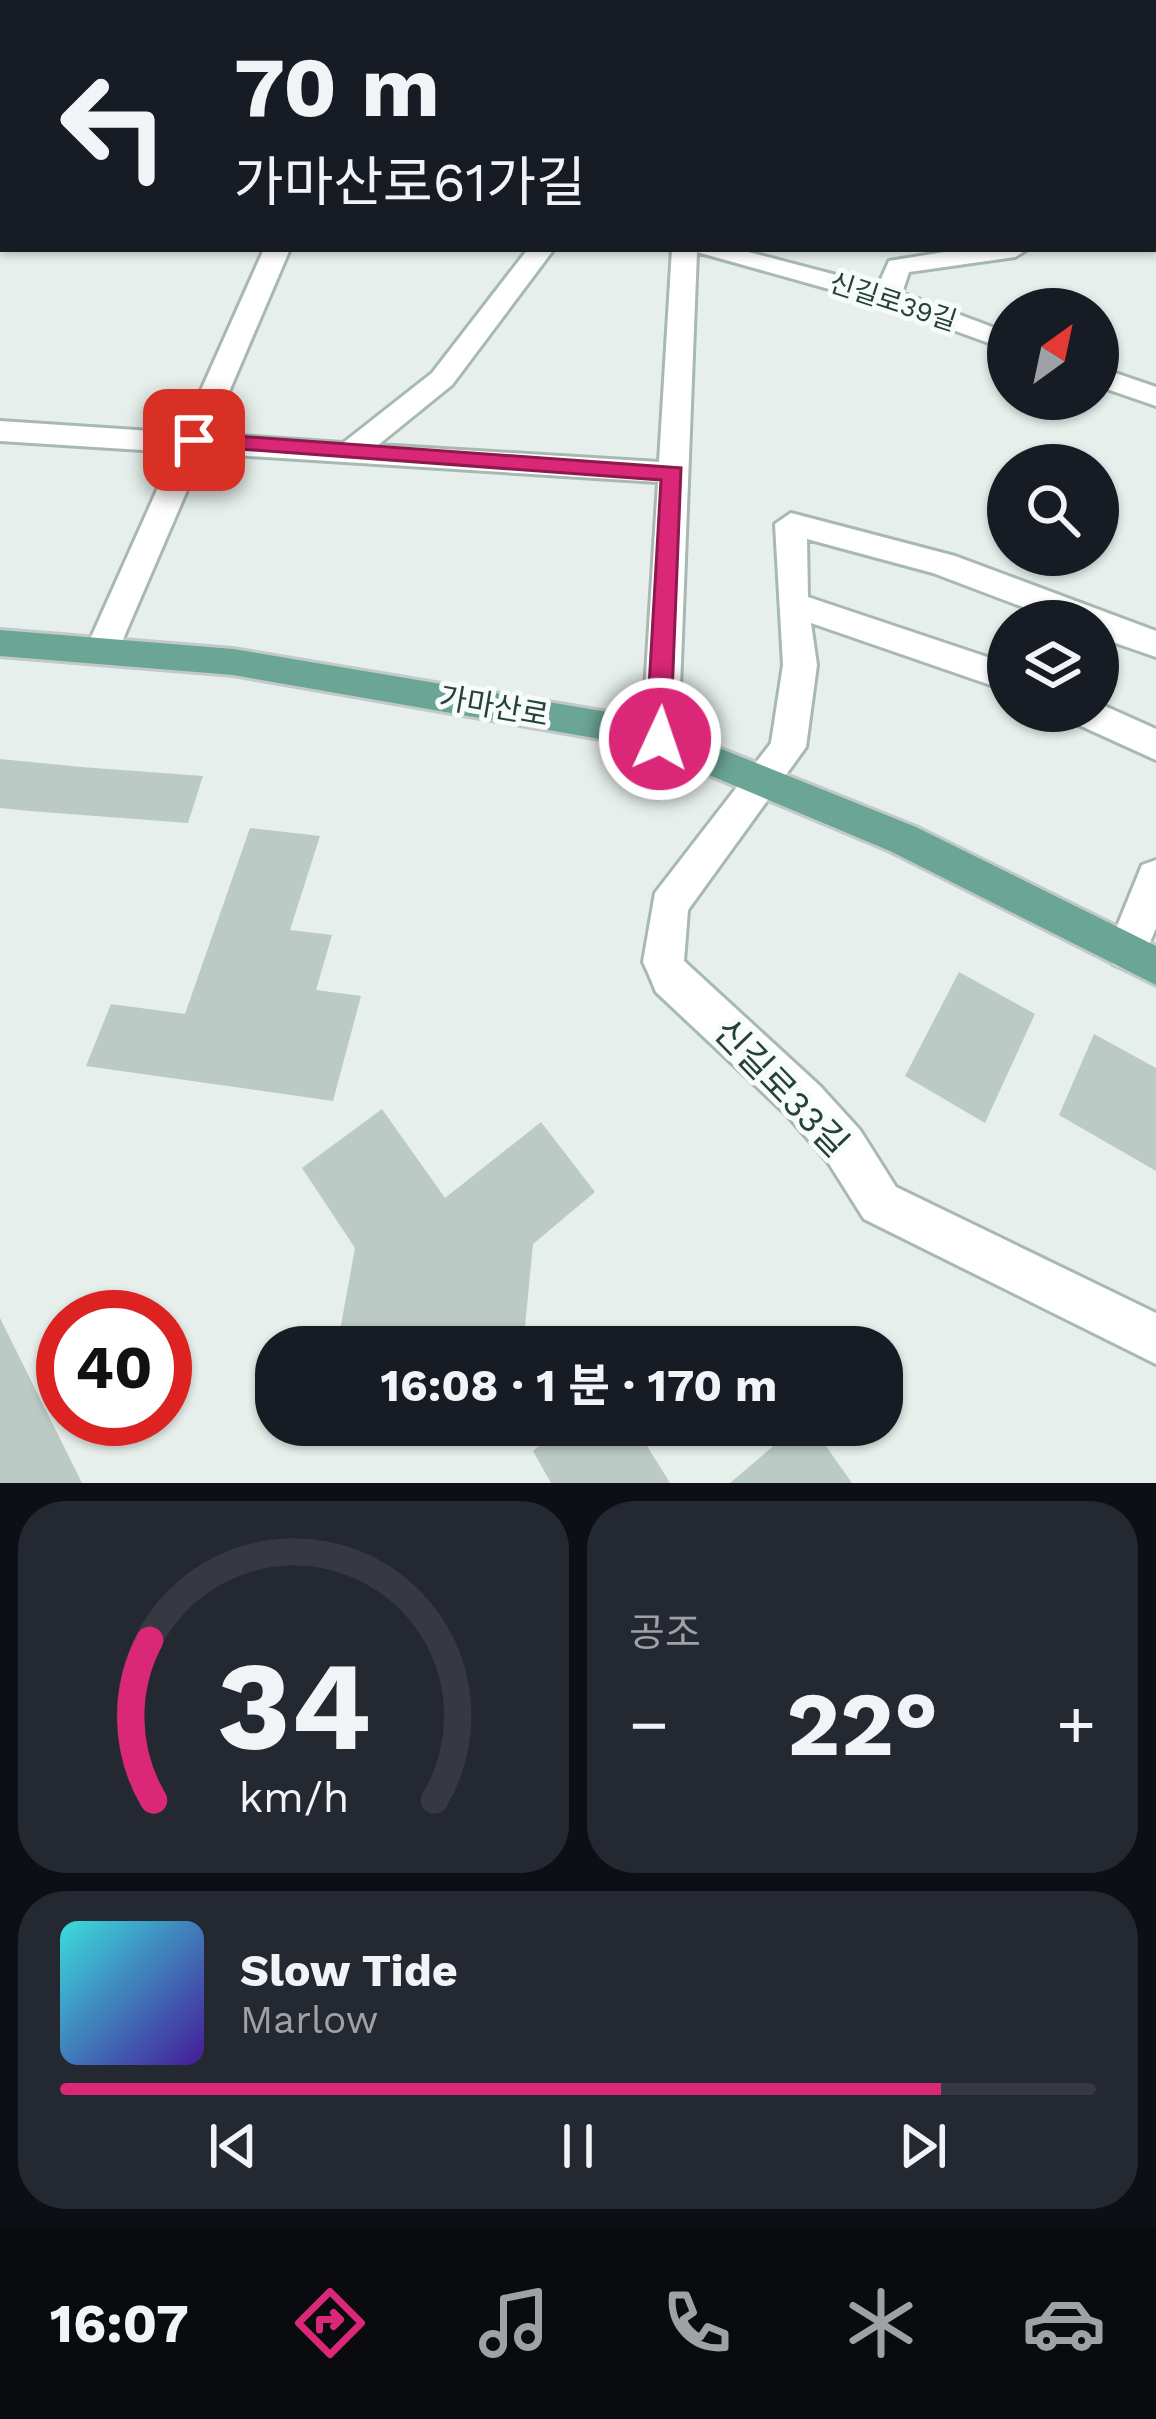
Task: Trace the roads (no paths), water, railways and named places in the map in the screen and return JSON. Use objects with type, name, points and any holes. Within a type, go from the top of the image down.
[{"type":"main road","name":"가마산로","points":[[0,643],[232,662],[660,739],[904,839],[1141,959]]},
{"type":"street","points":[[102,651],[276,252]]},
{"type":"street","points":[[351,451],[442,379],[539,252]]},
{"type":"street","points":[[660,739],[685,252]]},
{"type":"street","name":"신길로39길","points":[[719,252],[888,297],[987,334]]},
{"type":"street","points":[[888,297],[898,266],[994,252]]},
{"type":"street","points":[[1119,384],[1156,397]]},
{"type":"street","points":[[0,431],[673,473]]},
{"type":"street","name":"신길로33길","points":[[1044,600],[904,549],[791,524],[792,604],[800,665],[788,747],[669,905],[663,962],[671,978],[804,1101],[844,1146],[880,1203],[1156,1339]]},
{"type":"street","points":[[792,604],[987,671]]},
{"type":"street","points":[[1119,631],[1156,644]]},
{"type":"street","points":[[1119,728],[1156,746]]},
{"type":"street","points":[[1141,959],[1156,877]]}]
